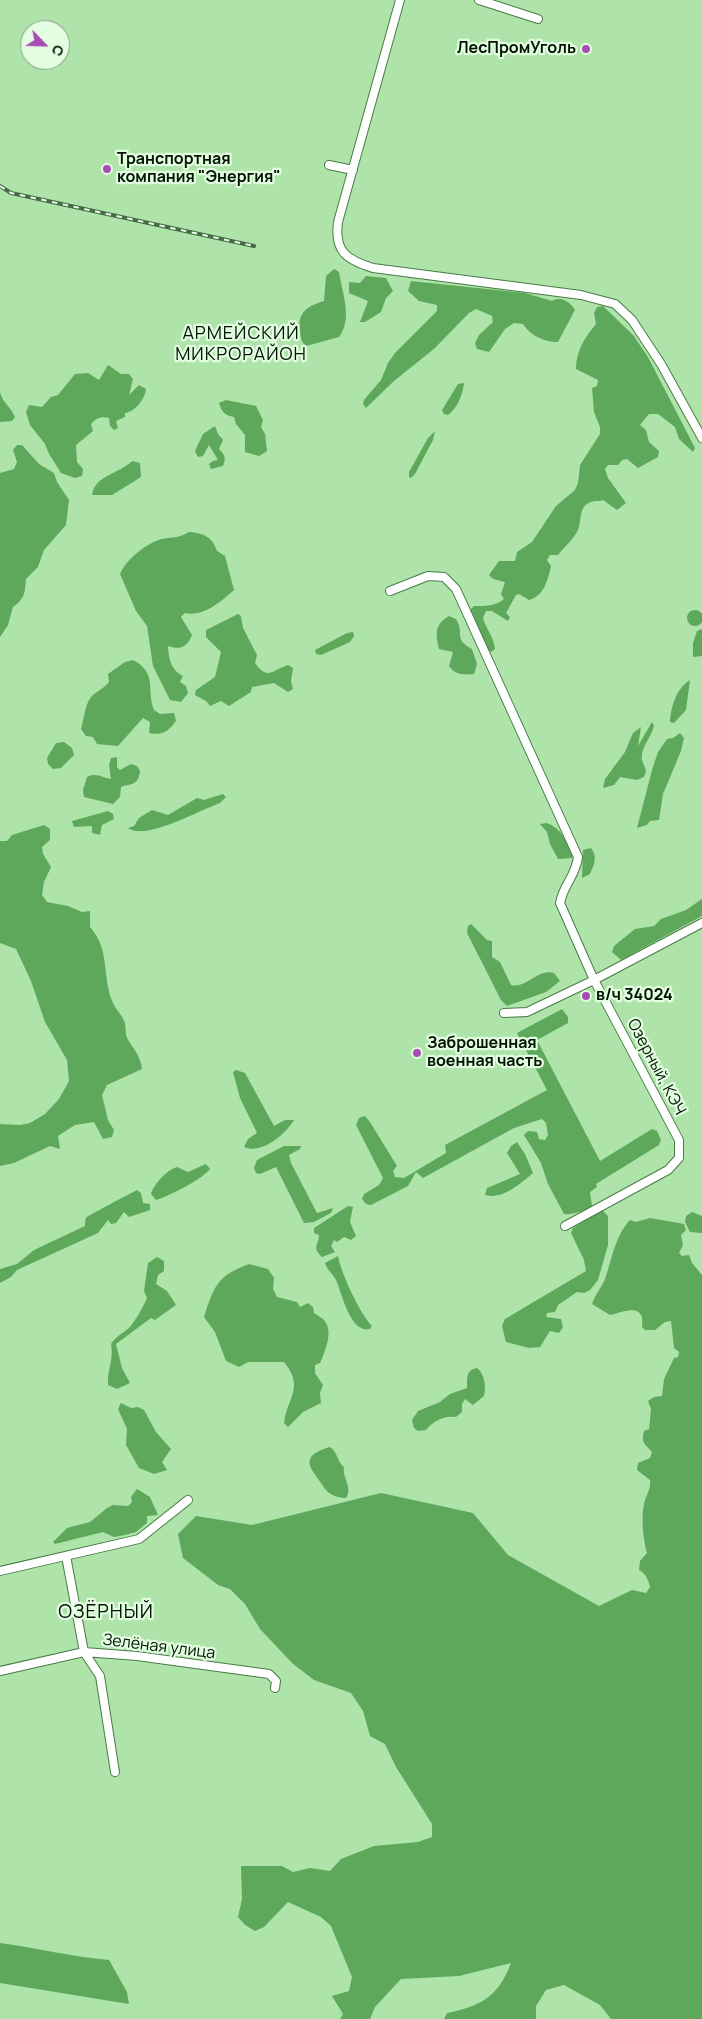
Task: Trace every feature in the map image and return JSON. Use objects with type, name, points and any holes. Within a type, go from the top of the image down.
[{"type":"street","points":[[400,0],[337,231],[339,247],[354,262],[373,268],[581,295],[615,304],[632,320],[661,364],[702,438]]},
{"type":"street","points":[[479,0],[538,19]]},
{"type":"street","points":[[330,165],[353,170]]},
{"type":"street","name":"Озерный, КЭЧ","points":[[390,592],[428,576],[444,577],[456,589],[578,856],[576,872],[563,890],[560,903],[594,980],[679,1140],[679,1158],[668,1170],[565,1226]]},
{"type":"street","points":[[504,1013],[527,1012],[594,980],[702,923]]},
{"type":"street","points":[[0,1571],[139,1539],[188,1500]]},
{"type":"street","points":[[66,1556],[84,1652],[100,1676],[115,1772]]},
{"type":"street","name":"Зелёная улица","points":[[0,1671],[84,1652],[137,1656],[269,1674],[276,1681],[275,1688]]},
{"type":"green space","points":[[334,269],[339,272],[345,305],[346,314],[343,330],[339,337],[306,346],[301,338],[300,319],[308,308],[324,301],[326,276]]},
{"type":"green space","points":[[366,276],[386,278],[393,291],[386,298],[381,312],[365,322],[360,322],[368,301],[349,293],[349,282],[360,283]]},
{"type":"green space","points":[[411,281],[525,293],[552,301],[561,299],[568,302],[575,310],[558,342],[538,338],[523,324],[514,323],[505,329],[489,352],[477,349],[475,343],[479,335],[493,322],[492,316],[476,309],[469,313],[435,348],[394,381],[366,408],[363,404],[364,400],[381,380],[388,363],[395,353],[437,311],[437,305],[419,301],[408,291]]},
{"type":"green space","points":[[603,306],[633,335],[648,357],[695,448],[693,452],[679,439],[675,427],[658,414],[649,414],[640,425],[646,430],[649,442],[659,451],[658,457],[638,468],[627,459],[622,460],[618,465],[608,465],[605,469],[608,478],[626,503],[617,510],[603,500],[592,501],[587,504],[582,510],[578,530],[574,537],[558,555],[550,555],[547,560],[551,566],[547,582],[542,591],[529,600],[519,594],[516,595],[506,613],[510,617],[508,621],[492,611],[486,611],[483,618],[495,649],[491,652],[470,610],[474,606],[486,606],[504,599],[501,594],[505,582],[493,579],[489,575],[499,561],[515,561],[517,552],[532,542],[556,506],[575,490],[578,483],[580,465],[600,434],[600,427],[594,412],[592,388],[597,386],[598,380],[576,369],[576,362],[582,345],[596,324],[594,313],[597,307]]},
{"type":"green space","points":[[108,365],[121,374],[129,374],[133,379],[129,395],[139,385],[146,389],[144,397],[136,408],[125,413],[125,417],[116,421],[118,428],[114,430],[110,426],[109,418],[106,417],[99,418],[91,424],[93,431],[76,445],[77,462],[83,469],[82,476],[75,478],[61,473],[45,444],[30,425],[26,412],[29,405],[42,407],[51,397],[58,395],[75,374],[88,373],[99,380]]},
{"type":"green space","points":[[464,383],[457,405],[448,415],[444,414],[442,410],[458,384]]},
{"type":"green space","points":[[0,392],[15,417],[12,421],[0,422]]},
{"type":"green space","points":[[226,400],[256,406],[263,420],[261,427],[265,434],[267,451],[259,456],[245,452],[245,435],[236,424],[234,417],[224,413],[220,406],[219,403]]},
{"type":"green space","points":[[215,426],[223,440],[219,449],[225,459],[223,466],[211,469],[209,464],[218,460],[209,445],[203,456],[198,457],[195,451],[203,434]]},
{"type":"green space","points":[[435,431],[433,440],[415,474],[411,478],[409,477],[409,472],[428,438]]},
{"type":"green space","points":[[17,445],[22,445],[39,464],[54,473],[57,482],[69,500],[66,525],[44,550],[38,567],[26,579],[24,595],[13,607],[8,625],[0,637],[0,473],[14,469],[17,462],[13,450]]},
{"type":"green space","points":[[132,461],[140,463],[141,477],[112,495],[92,495],[98,483]]},
{"type":"green space","points":[[189,532],[199,533],[210,539],[217,551],[225,556],[234,590],[211,608],[199,613],[185,613],[181,617],[192,635],[188,643],[182,647],[168,646],[171,663],[175,670],[183,676],[180,682],[186,686],[188,693],[181,702],[170,700],[153,666],[147,626],[136,611],[120,574],[131,558],[147,545]]},
{"type":"green space","points":[[695,610],[701,612],[703,618],[701,624],[695,626],[689,624],[687,618],[689,612]]},
{"type":"green space","points":[[238,614],[241,616],[243,628],[257,655],[255,663],[263,672],[267,673],[288,665],[293,668],[291,681],[293,689],[288,692],[274,683],[252,687],[251,692],[229,706],[221,701],[210,706],[206,701],[195,695],[196,690],[215,677],[221,652],[206,637],[206,630]]},
{"type":"green space","points":[[449,616],[456,619],[461,639],[472,649],[477,664],[474,674],[463,674],[454,671],[449,666],[453,652],[439,649],[437,630],[441,622]]},
{"type":"green space","points":[[702,629],[702,656],[693,657],[693,643],[697,631]]},
{"type":"green space","points":[[353,632],[354,636],[350,642],[321,655],[316,654],[315,650],[347,633]]},
{"type":"green space","points":[[133,660],[146,670],[149,676],[154,710],[160,714],[174,713],[176,721],[165,732],[154,734],[149,733],[150,722],[143,718],[118,746],[97,744],[93,737],[86,736],[81,729],[88,702],[93,695],[109,682],[108,674],[125,662]]},
{"type":"green space","points":[[690,680],[686,710],[674,723],[670,722],[675,698],[681,688]]},
{"type":"green space","points":[[652,722],[654,726],[642,756],[646,771],[644,777],[637,780],[620,777],[614,785],[603,788],[605,779],[625,752],[633,733],[641,727],[638,746]]},
{"type":"green space","points":[[680,733],[684,738],[681,751],[663,794],[659,820],[650,821],[647,825],[637,828],[658,752],[667,739],[673,738]]},
{"type":"green space","points":[[64,742],[72,748],[74,755],[61,768],[53,769],[48,764],[47,758],[56,743]]},
{"type":"green space","points":[[117,757],[117,767],[120,770],[131,764],[137,766],[140,771],[136,782],[121,787],[120,797],[113,804],[84,797],[83,790],[87,777],[97,775],[111,779],[109,765],[111,758]]},
{"type":"green space","points":[[223,794],[226,797],[220,803],[160,828],[136,831],[128,828],[134,826],[139,818],[152,810],[168,815],[197,798],[204,800]]},
{"type":"green space","points":[[108,811],[113,814],[114,819],[102,825],[100,835],[92,833],[92,826],[74,827],[72,821]]},
{"type":"green space","points":[[547,823],[557,829],[563,836],[569,845],[573,855],[572,858],[558,859],[550,844],[547,832],[540,824]]},
{"type":"green space","points":[[44,825],[50,829],[50,840],[42,847],[43,854],[51,867],[44,882],[42,895],[47,902],[68,906],[82,912],[90,911],[90,927],[101,945],[109,993],[114,1006],[124,1020],[127,1038],[138,1057],[142,1069],[107,1085],[102,1095],[108,1120],[114,1130],[112,1137],[103,1139],[94,1122],[75,1125],[58,1136],[60,1149],[50,1146],[14,1163],[0,1166],[0,1124],[20,1125],[30,1123],[45,1114],[59,1099],[69,1081],[67,1060],[45,1022],[31,981],[16,949],[0,943],[0,841],[7,841],[12,835]]},
{"type":"green space","points":[[591,848],[595,858],[594,864],[590,874],[582,878],[583,850]]},
{"type":"green space","points":[[702,899],[702,916],[621,960],[612,952],[614,946],[635,929],[654,926],[661,919],[686,910]]},
{"type":"green space","points":[[471,924],[487,940],[492,941],[492,957],[500,962],[511,985],[522,984],[548,972],[554,973],[560,981],[546,992],[507,1006],[501,1000],[467,933],[468,926]]},
{"type":"green space","points":[[562,1009],[568,1017],[568,1023],[537,1040],[600,1161],[652,1129],[657,1131],[661,1140],[659,1145],[596,1184],[597,1187],[590,1192],[592,1206],[586,1210],[574,1213],[564,1214],[548,1184],[541,1163],[524,1135],[528,1131],[537,1132],[539,1139],[545,1140],[548,1135],[546,1123],[542,1119],[514,1128],[423,1178],[416,1172],[408,1186],[371,1205],[366,1204],[362,1199],[364,1194],[379,1185],[383,1178],[356,1125],[359,1118],[365,1116],[370,1122],[397,1166],[393,1171],[395,1177],[404,1178],[446,1153],[445,1145],[547,1090],[517,1033]]},
{"type":"green space","points":[[236,1070],[245,1073],[274,1126],[285,1120],[294,1120],[279,1137],[265,1146],[251,1149],[244,1147],[248,1139],[257,1133],[240,1098],[233,1072]]},
{"type":"green space","points":[[517,1142],[525,1154],[533,1173],[517,1186],[504,1193],[491,1196],[485,1195],[487,1188],[520,1174],[507,1153],[511,1146]]},
{"type":"green space","points":[[284,1146],[301,1146],[300,1149],[289,1155],[291,1163],[317,1213],[333,1208],[331,1213],[314,1222],[304,1223],[276,1167],[260,1174],[256,1173],[254,1168],[257,1160]]},
{"type":"green space","points":[[206,1164],[210,1169],[200,1178],[184,1187],[156,1200],[151,1194],[161,1178],[169,1171],[177,1167],[188,1172]]},
{"type":"green space","points":[[137,1190],[141,1193],[143,1203],[150,1204],[150,1210],[129,1217],[124,1212],[116,1223],[111,1224],[108,1220],[98,1233],[17,1270],[11,1277],[0,1283],[0,1269],[17,1264],[34,1250],[85,1226],[88,1216]]},
{"type":"green space","points":[[348,1206],[353,1207],[350,1222],[356,1236],[351,1240],[344,1237],[337,1242],[334,1240],[331,1246],[335,1252],[322,1257],[316,1248],[319,1235],[314,1233],[314,1228]]},
{"type":"green space","points":[[602,1210],[608,1216],[608,1245],[598,1280],[590,1290],[584,1293],[577,1292],[558,1305],[555,1312],[547,1313],[546,1317],[561,1319],[563,1327],[559,1333],[550,1331],[540,1347],[529,1348],[506,1342],[502,1326],[505,1319],[586,1271],[584,1260],[571,1233],[573,1228]]},
{"type":"green space","points":[[692,1212],[702,1216],[702,1233],[690,1232],[685,1222],[686,1216]]},
{"type":"green space","points":[[650,1218],[684,1224],[686,1230],[681,1235],[683,1245],[679,1253],[682,1256],[689,1255],[692,1263],[702,1275],[702,2019],[611,2019],[600,2005],[564,1985],[546,1990],[536,2006],[536,2019],[444,2019],[447,2013],[470,2007],[487,1998],[500,1984],[511,1963],[459,1976],[401,1979],[375,2007],[370,2019],[340,2019],[343,2014],[332,1996],[349,1991],[352,1977],[331,1926],[321,1917],[288,1902],[264,1927],[255,1931],[245,1925],[238,1917],[242,1899],[241,1866],[282,1866],[293,1872],[310,1868],[330,1871],[341,1859],[374,1846],[418,1842],[432,1837],[432,1824],[396,1767],[385,1744],[370,1736],[363,1711],[351,1693],[314,1680],[292,1663],[260,1629],[245,1604],[230,1589],[218,1585],[183,1558],[178,1534],[196,1516],[252,1525],[381,1493],[473,1513],[508,1555],[599,1606],[632,1590],[646,1593],[650,1587],[645,1575],[639,1570],[640,1561],[647,1553],[643,1516],[650,1480],[637,1470],[638,1463],[650,1458],[652,1452],[644,1443],[643,1438],[644,1431],[649,1429],[651,1409],[648,1401],[654,1397],[662,1396],[664,1379],[674,1358],[678,1357],[679,1352],[674,1348],[671,1321],[665,1322],[655,1330],[645,1330],[642,1327],[642,1316],[638,1312],[631,1310],[610,1315],[592,1304],[605,1279],[617,1240],[625,1226],[630,1220],[636,1222]]},
{"type":"green space","points":[[338,1256],[352,1293],[372,1326],[370,1329],[363,1329],[352,1319],[336,1280],[325,1263]]},
{"type":"green space","points":[[157,1257],[164,1261],[164,1271],[158,1275],[156,1284],[167,1291],[176,1305],[155,1320],[151,1318],[116,1344],[122,1368],[130,1383],[117,1389],[108,1385],[112,1355],[111,1344],[131,1326],[144,1305],[147,1298],[144,1291],[148,1263]]},
{"type":"green space","points":[[249,1264],[268,1269],[274,1278],[273,1289],[277,1297],[297,1302],[300,1307],[308,1303],[313,1307],[314,1313],[324,1320],[327,1325],[328,1341],[320,1363],[315,1365],[315,1373],[323,1385],[320,1393],[321,1403],[303,1412],[288,1427],[284,1423],[294,1386],[290,1371],[284,1362],[248,1362],[239,1367],[226,1361],[215,1332],[204,1317],[218,1283],[238,1268]]},
{"type":"green space","points":[[477,1368],[482,1374],[484,1381],[484,1396],[473,1405],[465,1399],[462,1404],[462,1412],[456,1417],[447,1417],[439,1420],[426,1430],[418,1431],[414,1428],[412,1420],[418,1411],[440,1402],[450,1394],[467,1388],[469,1373]]},
{"type":"green space","points":[[121,1403],[131,1408],[138,1407],[144,1410],[156,1432],[171,1449],[162,1462],[167,1470],[154,1474],[139,1468],[126,1445],[127,1429],[118,1409]]},
{"type":"green space","points":[[330,1447],[344,1467],[344,1475],[348,1486],[346,1498],[331,1494],[322,1485],[310,1465],[311,1457],[314,1454]]},
{"type":"green space","points":[[137,1489],[150,1497],[158,1515],[147,1516],[147,1523],[136,1532],[114,1537],[103,1532],[55,1544],[53,1542],[67,1528],[90,1522],[113,1505],[128,1506],[132,1502],[131,1497]]},
{"type":"green space","points":[[0,1943],[109,1960],[127,1992],[129,2004],[0,1983]]},
{"type":"railway","points":[[0,186],[11,193],[254,246]]},
{"type":"place","name":"ЛесПромУголь","points":[[586,49]]},
{"type":"place","name":"Транспортная компания \"Энергия\"","points":[[107,169]]},
{"type":"place","name":"в/ч 34024","points":[[586,996]]},
{"type":"place","name":"Заброшенная военная часть","points":[[417,1053]]},
{"type":"district","name":"АРМЕЙСКИЙ МИКРОРАЙОН","points":[[241,344]]},
{"type":"district","name":"ОЗЁРНЫЙ","points":[[106,1613]]}]
